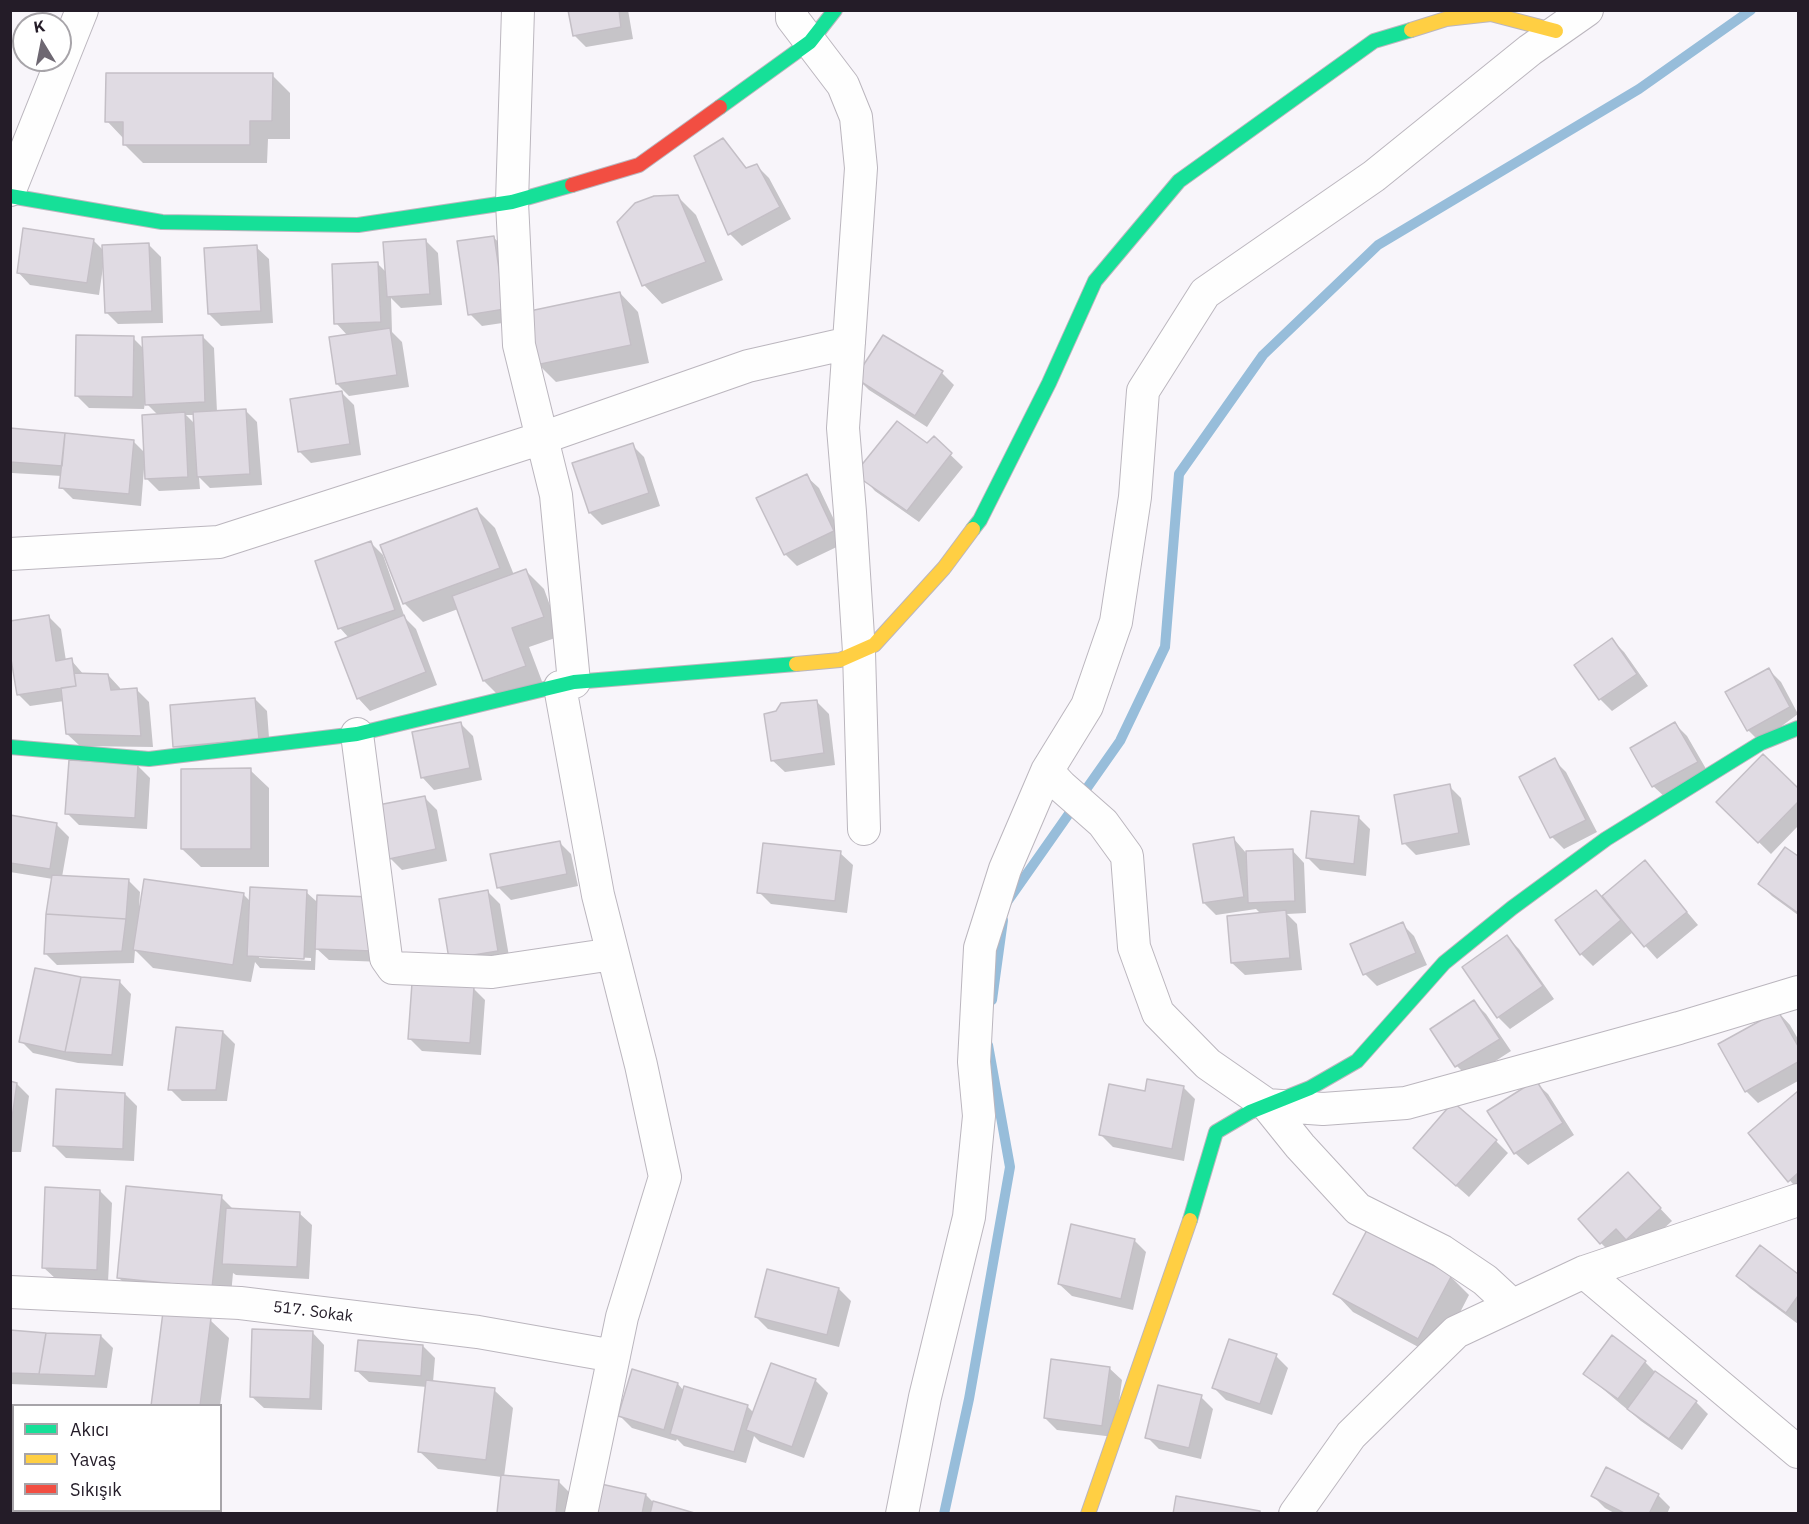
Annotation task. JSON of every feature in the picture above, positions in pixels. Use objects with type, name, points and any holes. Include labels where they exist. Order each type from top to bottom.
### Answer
[{"type":"street","points":[[10,190],[82,10]]},
{"type":"street","points":[[518,10],[512,202],[519,345],[556,495],[567,684],[598,895],[641,1065],[665,1177],[622,1317],[581,1514]]},
{"type":"street","points":[[792,10],[792,18],[843,86],[856,117],[861,168],[843,428],[859,652],[864,829]]},
{"type":"street","points":[[10,196],[162,222],[358,225],[512,202],[639,165],[810,42],[835,10]]},
{"type":"street","points":[[902,1514],[925,1397],[969,1217],[979,1116],[974,1062],[980,948],[1005,869],[1054,778],[1087,706],[1116,622],[1135,497],[1143,391],[1205,293],[1374,176],[1530,50],[1587,10]]},
{"type":"street","points":[[10,747],[148,759],[357,734],[567,684],[840,660],[859,652],[874,645],[944,568],[981,520],[1049,383],[1095,281],[1179,181],[1374,41],[1446,19],[1491,14],[1556,32]]},
{"type":"street","points":[[10,554],[219,543],[542,438],[748,366],[849,343]]},
{"type":"street","points":[[1088,1514],[1187,1229],[1216,1132],[1250,1112],[1310,1088],[1357,1061],[1444,963],[1512,908],[1606,839],[1761,743],[1798,728]]},
{"type":"street","points":[[357,734],[386,958],[393,968],[492,972],[613,954]]},
{"type":"street","points":[[1054,778],[1103,823],[1127,856],[1134,946],[1158,1013],[1208,1064],[1268,1105],[1300,1146],[1358,1209],[1442,1251],[1485,1280],[1512,1305]]},
{"type":"street","points":[[1268,1105],[1323,1109],[1406,1103],[1679,1028],[1798,992]]},
{"type":"street","points":[[1295,1514],[1351,1435],[1456,1332],[1584,1272],[1798,1200]]},
{"type":"street","points":[[1584,1272],[1798,1452]]},
{"type":"street","name":"517. Sokak","points":[[10,1292],[240,1303],[478,1332],[614,1356]]},
{"type":"building","points":[[568,10],[619,10],[621,27],[573,36]]},
{"type":"building","points":[[106,73],[273,73],[272,121],[250,121],[250,145],[123,145],[123,122],[105,122]]},
{"type":"building","points":[[723,138],[746,168],[757,164],[780,207],[728,235],[694,156]]},
{"type":"building","points":[[678,195],[706,262],[642,286],[617,222],[635,203],[654,196]]},
{"type":"building","points":[[23,228],[94,239],[87,283],[17,273]]},
{"type":"building","points":[[494,236],[505,309],[468,315],[457,241]]},
{"type":"building","points":[[426,239],[430,294],[387,297],[383,242]]},
{"type":"building","points":[[149,243],[152,311],[105,313],[102,245]]},
{"type":"building","points":[[257,245],[261,311],[208,314],[204,248]]},
{"type":"building","points":[[378,262],[381,322],[334,324],[332,264]]},
{"type":"building","points":[[620,292],[631,345],[536,365],[525,312]]},
{"type":"building","points":[[390,328],[397,375],[336,384],[329,337]]},
{"type":"building","points":[[76,335],[134,336],[133,397],[75,396]]},
{"type":"building","points":[[203,335],[205,402],[145,405],[142,337]]},
{"type":"building","points":[[883,335],[943,371],[915,416],[855,378]]},
{"type":"building","points":[[342,391],[350,444],[298,452],[290,399]]},
{"type":"building","points":[[246,409],[250,474],[197,477],[193,412]]},
{"type":"building","points":[[185,412],[188,477],[145,479],[142,415]]},
{"type":"building","points":[[897,421],[927,443],[934,436],[952,453],[907,511],[861,479],[860,467]]},
{"type":"building","points":[[10,428],[65,433],[62,466],[10,462]]},
{"type":"building","points":[[65,433],[134,440],[129,494],[59,488]]},
{"type":"building","points":[[633,443],[649,493],[589,513],[572,463]]},
{"type":"building","points":[[807,474],[834,531],[784,555],[756,498]]},
{"type":"building","points":[[477,508],[500,568],[403,604],[380,545]]},
{"type":"building","points":[[371,541],[395,610],[338,629],[315,561]]},
{"type":"building","points":[[526,569],[544,617],[512,628],[526,666],[483,681],[452,596]]},
{"type":"building","points":[[49,615],[56,661],[72,658],[76,686],[17,695],[10,653],[10,621]]},
{"type":"building","points":[[404,615],[426,672],[357,699],[335,642]]},
{"type":"building","points":[[1612,638],[1637,674],[1599,700],[1574,665]]},
{"type":"building","points":[[1769,668],[1790,707],[1747,731],[1725,692]]},
{"type":"building","points":[[74,673],[108,674],[111,690],[137,688],[141,736],[66,734],[61,688],[76,686]]},
{"type":"building","points":[[255,698],[259,739],[173,747],[170,705]]},
{"type":"building","points":[[817,700],[824,753],[771,761],[764,714],[776,711],[781,703]]},
{"type":"building","points":[[461,722],[470,768],[421,778],[412,732]]},
{"type":"building","points":[[1675,722],[1698,762],[1652,787],[1630,748]]},
{"type":"building","points":[[1763,754],[1798,788],[1798,802],[1758,843],[1716,802]]},
{"type":"building","points":[[1555,758],[1586,820],[1550,838],[1519,777]]},
{"type":"building","points":[[69,760],[138,764],[135,818],[65,814]]},
{"type":"building","points":[[251,768],[251,849],[181,849],[181,769]]},
{"type":"building","points":[[1450,784],[1459,833],[1402,844],[1394,795]]},
{"type":"building","points":[[425,796],[436,849],[389,859],[378,805]]},
{"type":"building","points":[[1311,811],[1359,816],[1354,864],[1306,858]]},
{"type":"building","points":[[10,815],[57,823],[50,869],[10,863]]},
{"type":"building","points":[[1234,837],[1244,897],[1203,903],[1193,844]]},
{"type":"building","points":[[560,841],[567,874],[497,888],[490,854]]},
{"type":"building","points":[[763,843],[841,851],[835,901],[757,893]]},
{"type":"building","points":[[1785,847],[1798,856],[1798,913],[1758,884]]},
{"type":"building","points":[[1293,849],[1295,901],[1248,903],[1246,851]]},
{"type":"building","points":[[1645,860],[1687,912],[1644,947],[1602,896]]},
{"type":"building","points":[[52,875],[129,879],[126,919],[46,914]]},
{"type":"building","points":[[144,879],[244,893],[233,965],[133,950]]},
{"type":"building","points":[[250,887],[307,890],[304,959],[247,956]]},
{"type":"building","points":[[488,890],[498,951],[449,959],[439,899]]},
{"type":"building","points":[[1596,890],[1621,920],[1580,955],[1555,920]]},
{"type":"building","points":[[317,895],[374,897],[372,951],[315,949]]},
{"type":"building","points":[[1286,910],[1290,958],[1231,963],[1227,916]]},
{"type":"building","points":[[46,914],[126,919],[122,951],[44,954]]},
{"type":"building","points":[[1403,922],[1416,953],[1363,975],[1350,944]]},
{"type":"building","points":[[1507,935],[1543,986],[1497,1018],[1462,967]]},
{"type":"building","points":[[35,968],[81,977],[65,1052],[19,1042]]},
{"type":"building","points":[[81,977],[120,980],[112,1055],[65,1052]]},
{"type":"building","points":[[412,983],[474,987],[470,1043],[408,1039]]},
{"type":"building","points":[[1474,1000],[1500,1039],[1455,1067],[1430,1029]]},
{"type":"building","points":[[1778,1011],[1798,1046],[1798,1062],[1745,1092],[1718,1044]]},
{"type":"building","points":[[176,1027],[223,1031],[216,1090],[168,1090]]},
{"type":"building","points":[[1147,1079],[1184,1086],[1172,1149],[1099,1135],[1109,1084],[1145,1091]]},
{"type":"building","points":[[1536,1080],[1563,1123],[1514,1154],[1487,1111]]},
{"type":"building","points":[[10,1081],[17,1083],[10,1132]]},
{"type":"building","points":[[56,1089],[125,1093],[123,1149],[53,1146]]},
{"type":"building","points":[[1798,1091],[1798,1173],[1788,1182],[1748,1133]]},
{"type":"building","points":[[1453,1102],[1497,1140],[1456,1186],[1413,1148]]},
{"type":"building","points":[[1628,1172],[1661,1208],[1626,1240],[1616,1229],[1600,1244],[1578,1219]]},
{"type":"building","points":[[126,1186],[222,1195],[212,1288],[117,1278]]},
{"type":"building","points":[[45,1187],[100,1190],[97,1270],[42,1268]]},
{"type":"building","points":[[226,1208],[300,1212],[297,1267],[222,1264]]},
{"type":"building","points":[[1071,1224],[1135,1239],[1121,1299],[1058,1284]]},
{"type":"building","points":[[1367,1230],[1452,1275],[1418,1339],[1333,1294]]},
{"type":"building","points":[[1760,1245],[1798,1274],[1798,1296],[1786,1313],[1736,1276]]},
{"type":"building","points":[[767,1269],[839,1288],[827,1335],[755,1317]]},
{"type":"building","points":[[163,1312],[211,1318],[200,1404],[151,1404]]},
{"type":"building","points":[[252,1329],[313,1331],[310,1399],[250,1397]]},
{"type":"building","points":[[10,1330],[46,1333],[39,1374],[10,1373]]},
{"type":"building","points":[[46,1333],[101,1335],[95,1376],[39,1374]]},
{"type":"building","points":[[1612,1335],[1646,1361],[1618,1399],[1583,1374]]},
{"type":"building","points":[[1229,1339],[1277,1354],[1260,1404],[1212,1388]]},
{"type":"building","points":[[358,1340],[423,1345],[421,1376],[355,1371]]},
{"type":"building","points":[[1051,1359],[1110,1367],[1102,1426],[1044,1418]]},
{"type":"building","points":[[771,1363],[816,1379],[792,1447],[746,1430]]},
{"type":"building","points":[[632,1369],[678,1383],[664,1430],[618,1416]]},
{"type":"building","points":[[1655,1371],[1697,1401],[1669,1439],[1627,1409]]},
{"type":"building","points":[[426,1380],[495,1388],[486,1460],[418,1452]]},
{"type":"building","points":[[1158,1385],[1202,1395],[1189,1448],[1145,1438]]},
{"type":"building","points":[[684,1386],[748,1405],[734,1452],[670,1434]]},
{"type":"building","points":[[1606,1467],[1659,1494],[1649,1514],[1626,1514],[1591,1496]]},
{"type":"building","points":[[501,1475],[559,1480],[556,1514],[497,1513]]},
{"type":"building","points":[[601,1484],[646,1494],[642,1514],[595,1514]]},
{"type":"building","points":[[1176,1496],[1260,1511],[1260,1514],[1173,1514]]},
{"type":"building","points":[[653,1501],[698,1514],[650,1514]]},
{"type":"waterway","points":[[1007,902],[1120,741],[1165,647],[1179,474],[1263,355],[1378,245],[1639,89],[1751,10]]},
{"type":"waterway","points":[[992,1000],[1003,920]]},
{"type":"waterway","points":[[944,1514],[969,1399],[1010,1167],[988,1045]]},
{"type":"traffic: fast","points":[[720,107],[810,42],[835,10]]},
{"type":"traffic: fast","points":[[973,529],[980,520],[1049,383],[1095,281],[1179,181],[1374,41],[1411,30]]},
{"type":"traffic: fast","points":[[10,196],[162,222],[358,225],[512,202],[572,185]]},
{"type":"traffic: fast","points":[[10,747],[149,759],[357,734],[574,682],[796,664]]},
{"type":"traffic: fast","points":[[1190,1220],[1216,1132],[1250,1112],[1310,1088],[1357,1061],[1444,963],[1512,908],[1606,839],[1761,743],[1798,728]]},
{"type":"traffic: slow","points":[[1411,30],[1446,19],[1491,14],[1556,31]]},
{"type":"traffic: slow","points":[[796,664],[840,660],[874,645],[944,568],[973,529]]},
{"type":"traffic: slow","points":[[1088,1514],[1190,1220]]},
{"type":"traffic: jam","points":[[572,185],[639,165],[720,107]]}]
